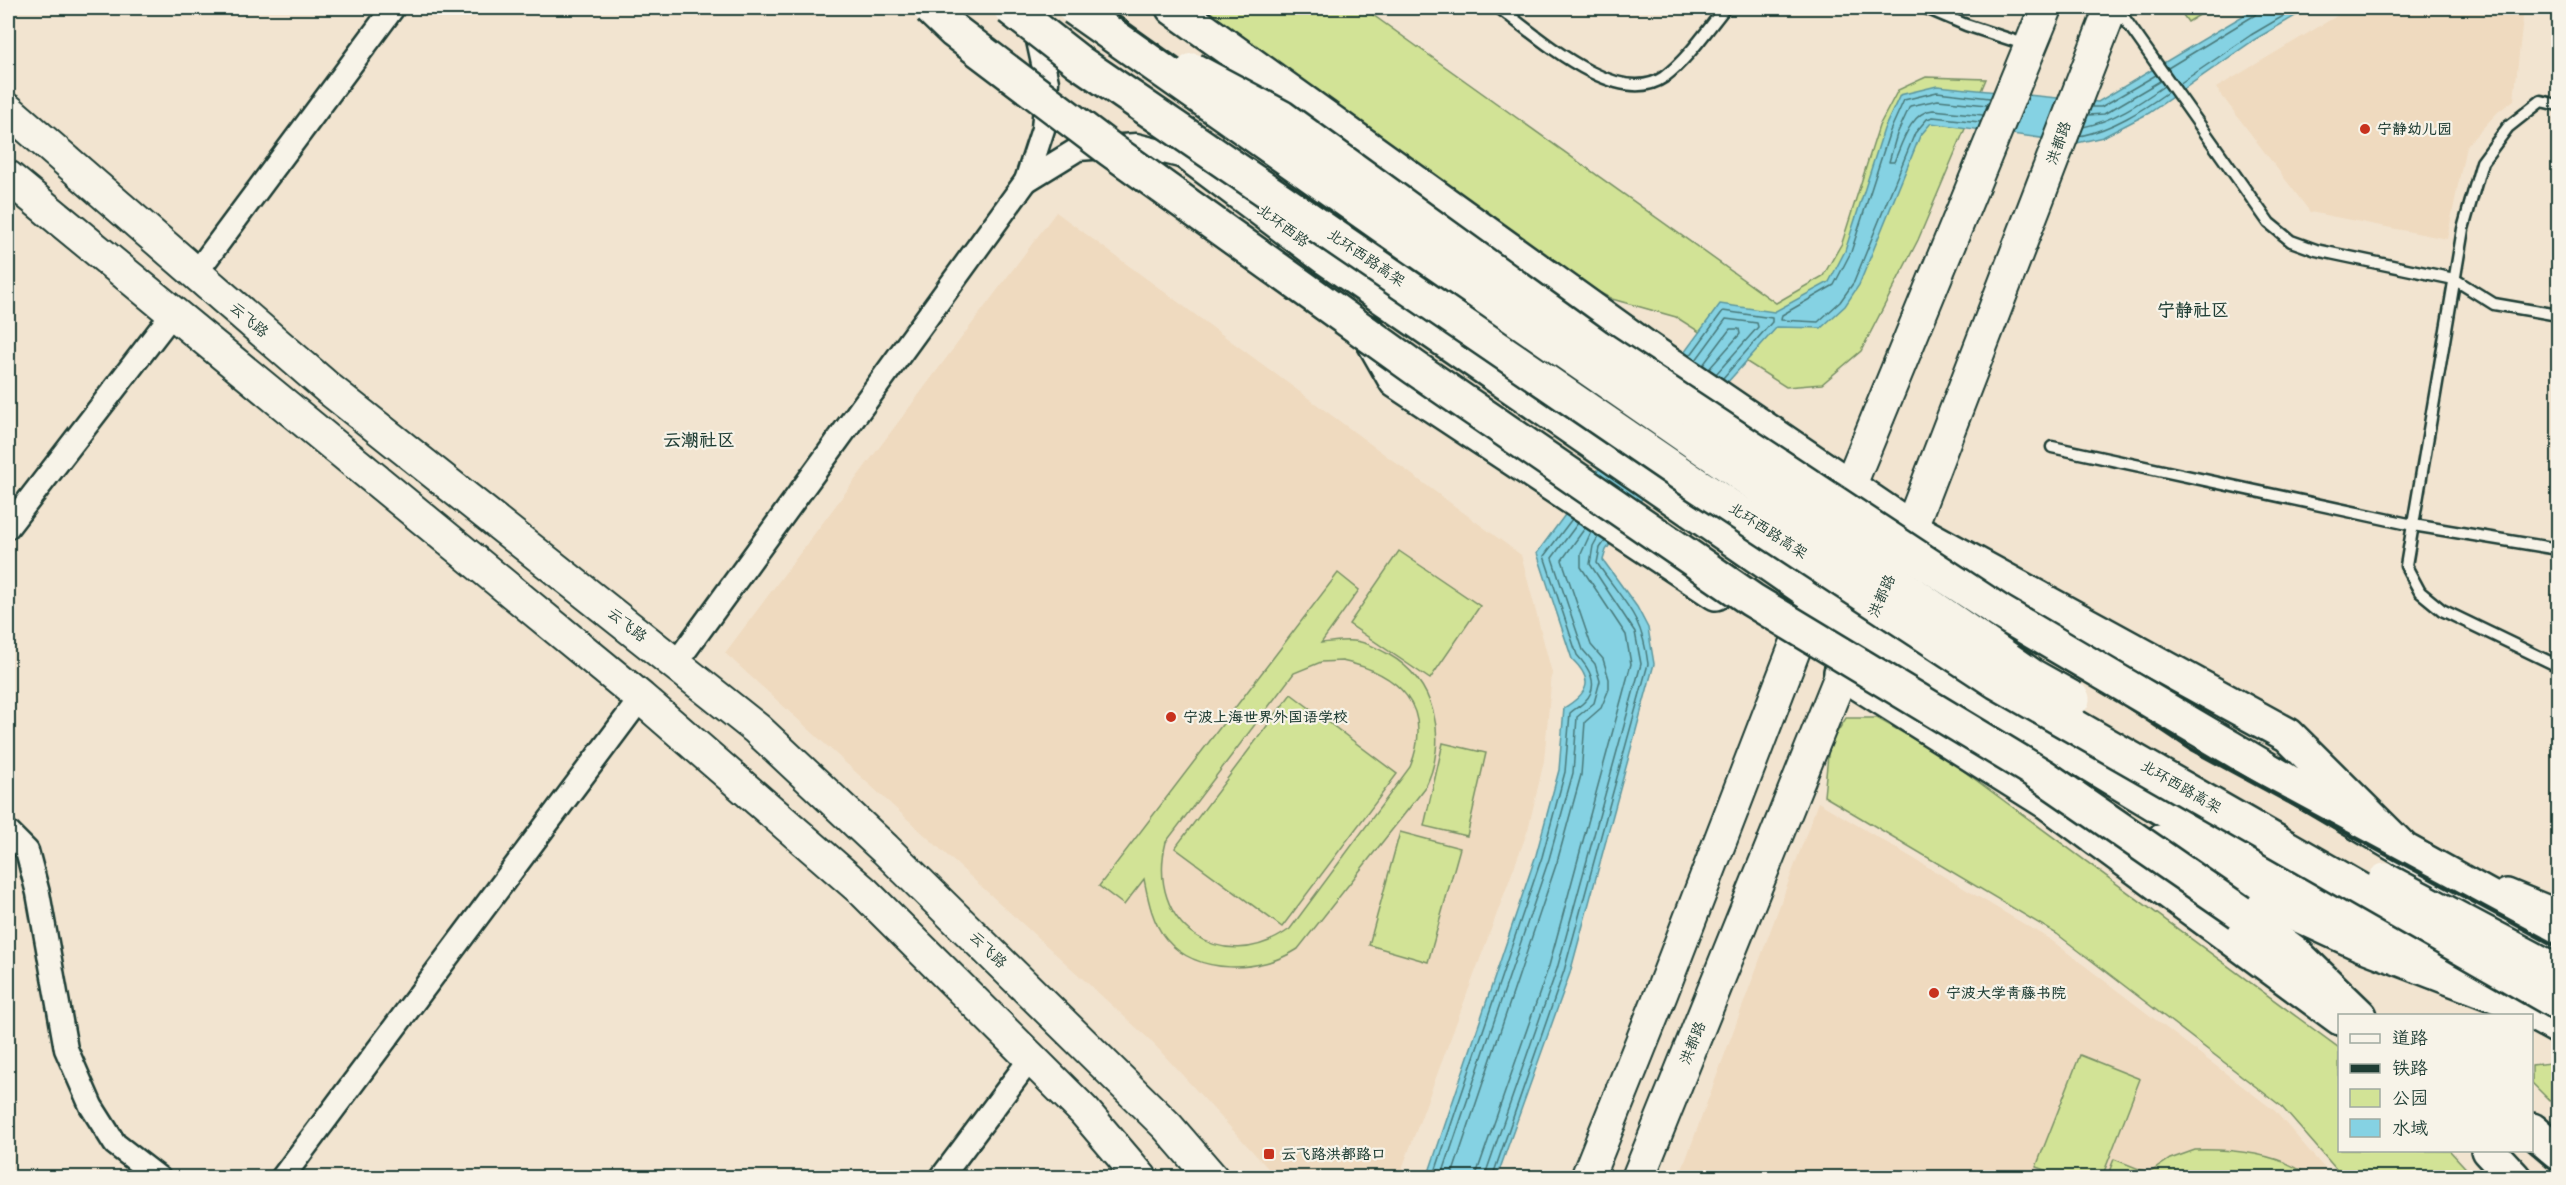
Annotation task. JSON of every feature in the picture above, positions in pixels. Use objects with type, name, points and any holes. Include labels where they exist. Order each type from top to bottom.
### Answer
[{"type":"main road","points":[[930,8],[954,31],[1111,150],[1415,368],[1752,600],[2246,902],[2512,1002],[2559,1027]]},
{"type":"main road","name":"北环西路","points":[[1004,8],[1065,61],[1326,258],[1684,508],[1867,630],[2230,849],[2512,1002]]},
{"type":"main road","name":"北环西路高架","points":[[1010,8],[1079,62],[1693,482],[1996,682],[2559,1003]]},
{"type":"main road","points":[[1075,8],[1281,117],[1617,359],[2000,612],[2404,850],[2559,934]]},
{"type":"main road","name":"北环西路高架","points":[[1075,8],[1393,233],[2032,676],[2387,881],[2559,972]]},
{"type":"main road","points":[[1173,8],[1646,348],[1733,405],[1912,529],[2288,735],[2404,850]]},
{"type":"main road","points":[[1587,1178],[1817,595],[1850,485],[2046,8]]},
{"type":"main road","name":"洪都路","points":[[1638,1178],[1842,673],[1867,630],[1912,529],[2111,8]]},
{"type":"main road","name":"云飞路","points":[[8,110],[329,389],[757,729],[885,849],[1167,1126],[1212,1178]]},
{"type":"main road","points":[[8,177],[642,698],[864,892],[1084,1111],[1141,1178]]},
{"type":"main road","points":[[1326,258],[1396,381],[1661,559],[2047,802],[2337,1003],[2356,1014]]},
{"type":"main road","points":[[2463,882],[2559,927]]},
{"type":"main road","points":[[2246,902],[2295,953],[2337,1003],[2369,1014]]},
{"type":"main road","points":[[2533,1131],[2559,1152]]},
{"type":"main road","points":[[2490,1152],[2514,1178]]},
{"type":"street","points":[[196,273],[393,8]]},
{"type":"street","points":[[676,663],[1026,181],[1043,129],[1047,82],[1037,36]]},
{"type":"street","points":[[1026,181],[1078,149],[1136,145],[1196,160]]},
{"type":"street","points":[[8,527],[173,313]]},
{"type":"street","points":[[282,1178],[642,698]]},
{"type":"street","points":[[8,832],[27,851],[38,893],[66,1049],[91,1106],[115,1144],[159,1178]]},
{"type":"street","points":[[2404,850],[2559,914]]},
{"type":"street","points":[[941,1178],[1031,1058]]},
{"type":"lane","points":[[1499,8],[1576,65],[1617,82],[1641,85],[1663,78],[1691,50],[1725,8]]},
{"type":"lane","points":[[1926,8],[1966,25],[2026,57]]},
{"type":"lane","points":[[2116,8],[2269,223],[2291,241],[2316,250],[2454,279],[2494,304],[2559,315]]},
{"type":"lane","points":[[2559,105],[2541,102],[2508,127],[2482,162],[2463,229],[2406,566],[2420,592],[2442,610],[2559,666]]},
{"type":"lane","points":[[2052,447],[2413,525],[2559,549]]},
{"type":"shaded area","name":"宁静幼儿园","points":[[2350,8],[2524,8],[2514,100],[2498,112],[2466,146],[2447,239],[2310,212],[2216,88]]},
{"type":"shaded area","name":"宁波上海世界外国语学校","points":[[1056,212],[1521,555],[1552,673],[1544,761],[1528,830],[1399,1177],[1276,1177],[1150,1040],[725,653]]},
{"type":"shaded area","name":"宁波大学青藤书院","points":[[1818,802],[2051,940],[2275,1111],[2332,1177],[1679,1178]]},
{"type":"green space","points":[[1191,8],[1363,8],[1776,303],[1823,276],[1842,243],[1879,126],[1898,90],[1926,77],[1986,79],[1918,240],[1861,351],[1822,384],[1786,387],[1676,317],[1612,299],[1546,265]]},
{"type":"green space","points":[[2178,8],[2211,8],[2188,22]]},
{"type":"green space","points":[[1399,551],[1480,606],[1430,679],[1349,624]]},
{"type":"green space","points":[[1338,573],[1359,590],[1321,643],[1354,641],[1363,643],[1388,654],[1404,666],[1417,680],[1434,713],[1436,751],[1425,788],[1298,949],[1266,963],[1248,966],[1212,965],[1194,960],[1179,951],[1161,932],[1151,910],[1144,879],[1124,905],[1099,886]],"holes":[[[1342,661],[1362,666],[1395,684],[1406,696],[1414,710],[1418,726],[1417,745],[1410,767],[1290,929],[1264,943],[1239,948],[1215,945],[1195,935],[1178,919],[1167,898],[1163,872],[1166,842],[1294,673],[1321,662]]]},
{"type":"green space","points":[[1291,694],[1397,774],[1282,927],[1175,848]]},
{"type":"green space","points":[[1846,718],[1877,718],[1942,755],[2338,1047],[2338,1152],[2451,1152],[2474,1177],[2343,1177],[2281,1106],[2057,934],[1824,796],[1829,745]]},
{"type":"green space","points":[[1443,743],[1486,753],[1467,836],[1424,826]]},
{"type":"green space","points":[[1400,832],[1460,848],[1428,962],[1369,945]]},
{"type":"green space","points":[[2080,1055],[2140,1079],[2102,1177],[2064,1177],[2036,1167]]},
{"type":"green space","points":[[2558,1062],[2558,1109],[2533,1084],[2533,1065]]},
{"type":"green space","points":[[2195,1150],[2225,1150],[2256,1154],[2285,1163],[2311,1177],[2107,1177],[2114,1159],[2149,1173],[2170,1159]]},
{"type":"water","points":[[2256,8],[2309,8],[2254,40],[2149,113],[2103,137],[2077,143],[1931,123],[1920,136],[1859,285],[1845,306],[1821,328],[1777,327],[1709,403],[1606,550],[1603,560],[1637,607],[1648,628],[1654,664],[1570,973],[1497,1177],[1427,1178],[1536,855],[1559,770],[1564,708],[1579,697],[1586,686],[1584,674],[1572,659],[1537,553],[1720,304],[1774,312],[1829,282],[1845,251],[1884,129],[1900,95],[1937,86],[2098,102]]},
{"type":"railway","points":[[1060,8],[1410,260],[2169,770],[2558,982]]},
{"type":"railway","points":[[1106,8],[1422,234],[2191,749],[2558,947]]},
{"type":"place","name":"宁静幼儿园","points":[[2365,129]]},
{"type":"place","name":"宁波上海世界外国语学校","points":[[1171,717]]},
{"type":"place","name":"宁波大学青藤书院","points":[[1934,993]]},
{"type":"place","name":"云飞路洪都路口","points":[[1269,1154]]},
{"type":"district","name":"宁静社区","points":[[2193,310]]},
{"type":"district","name":"云潮社区","points":[[699,440]]}]
